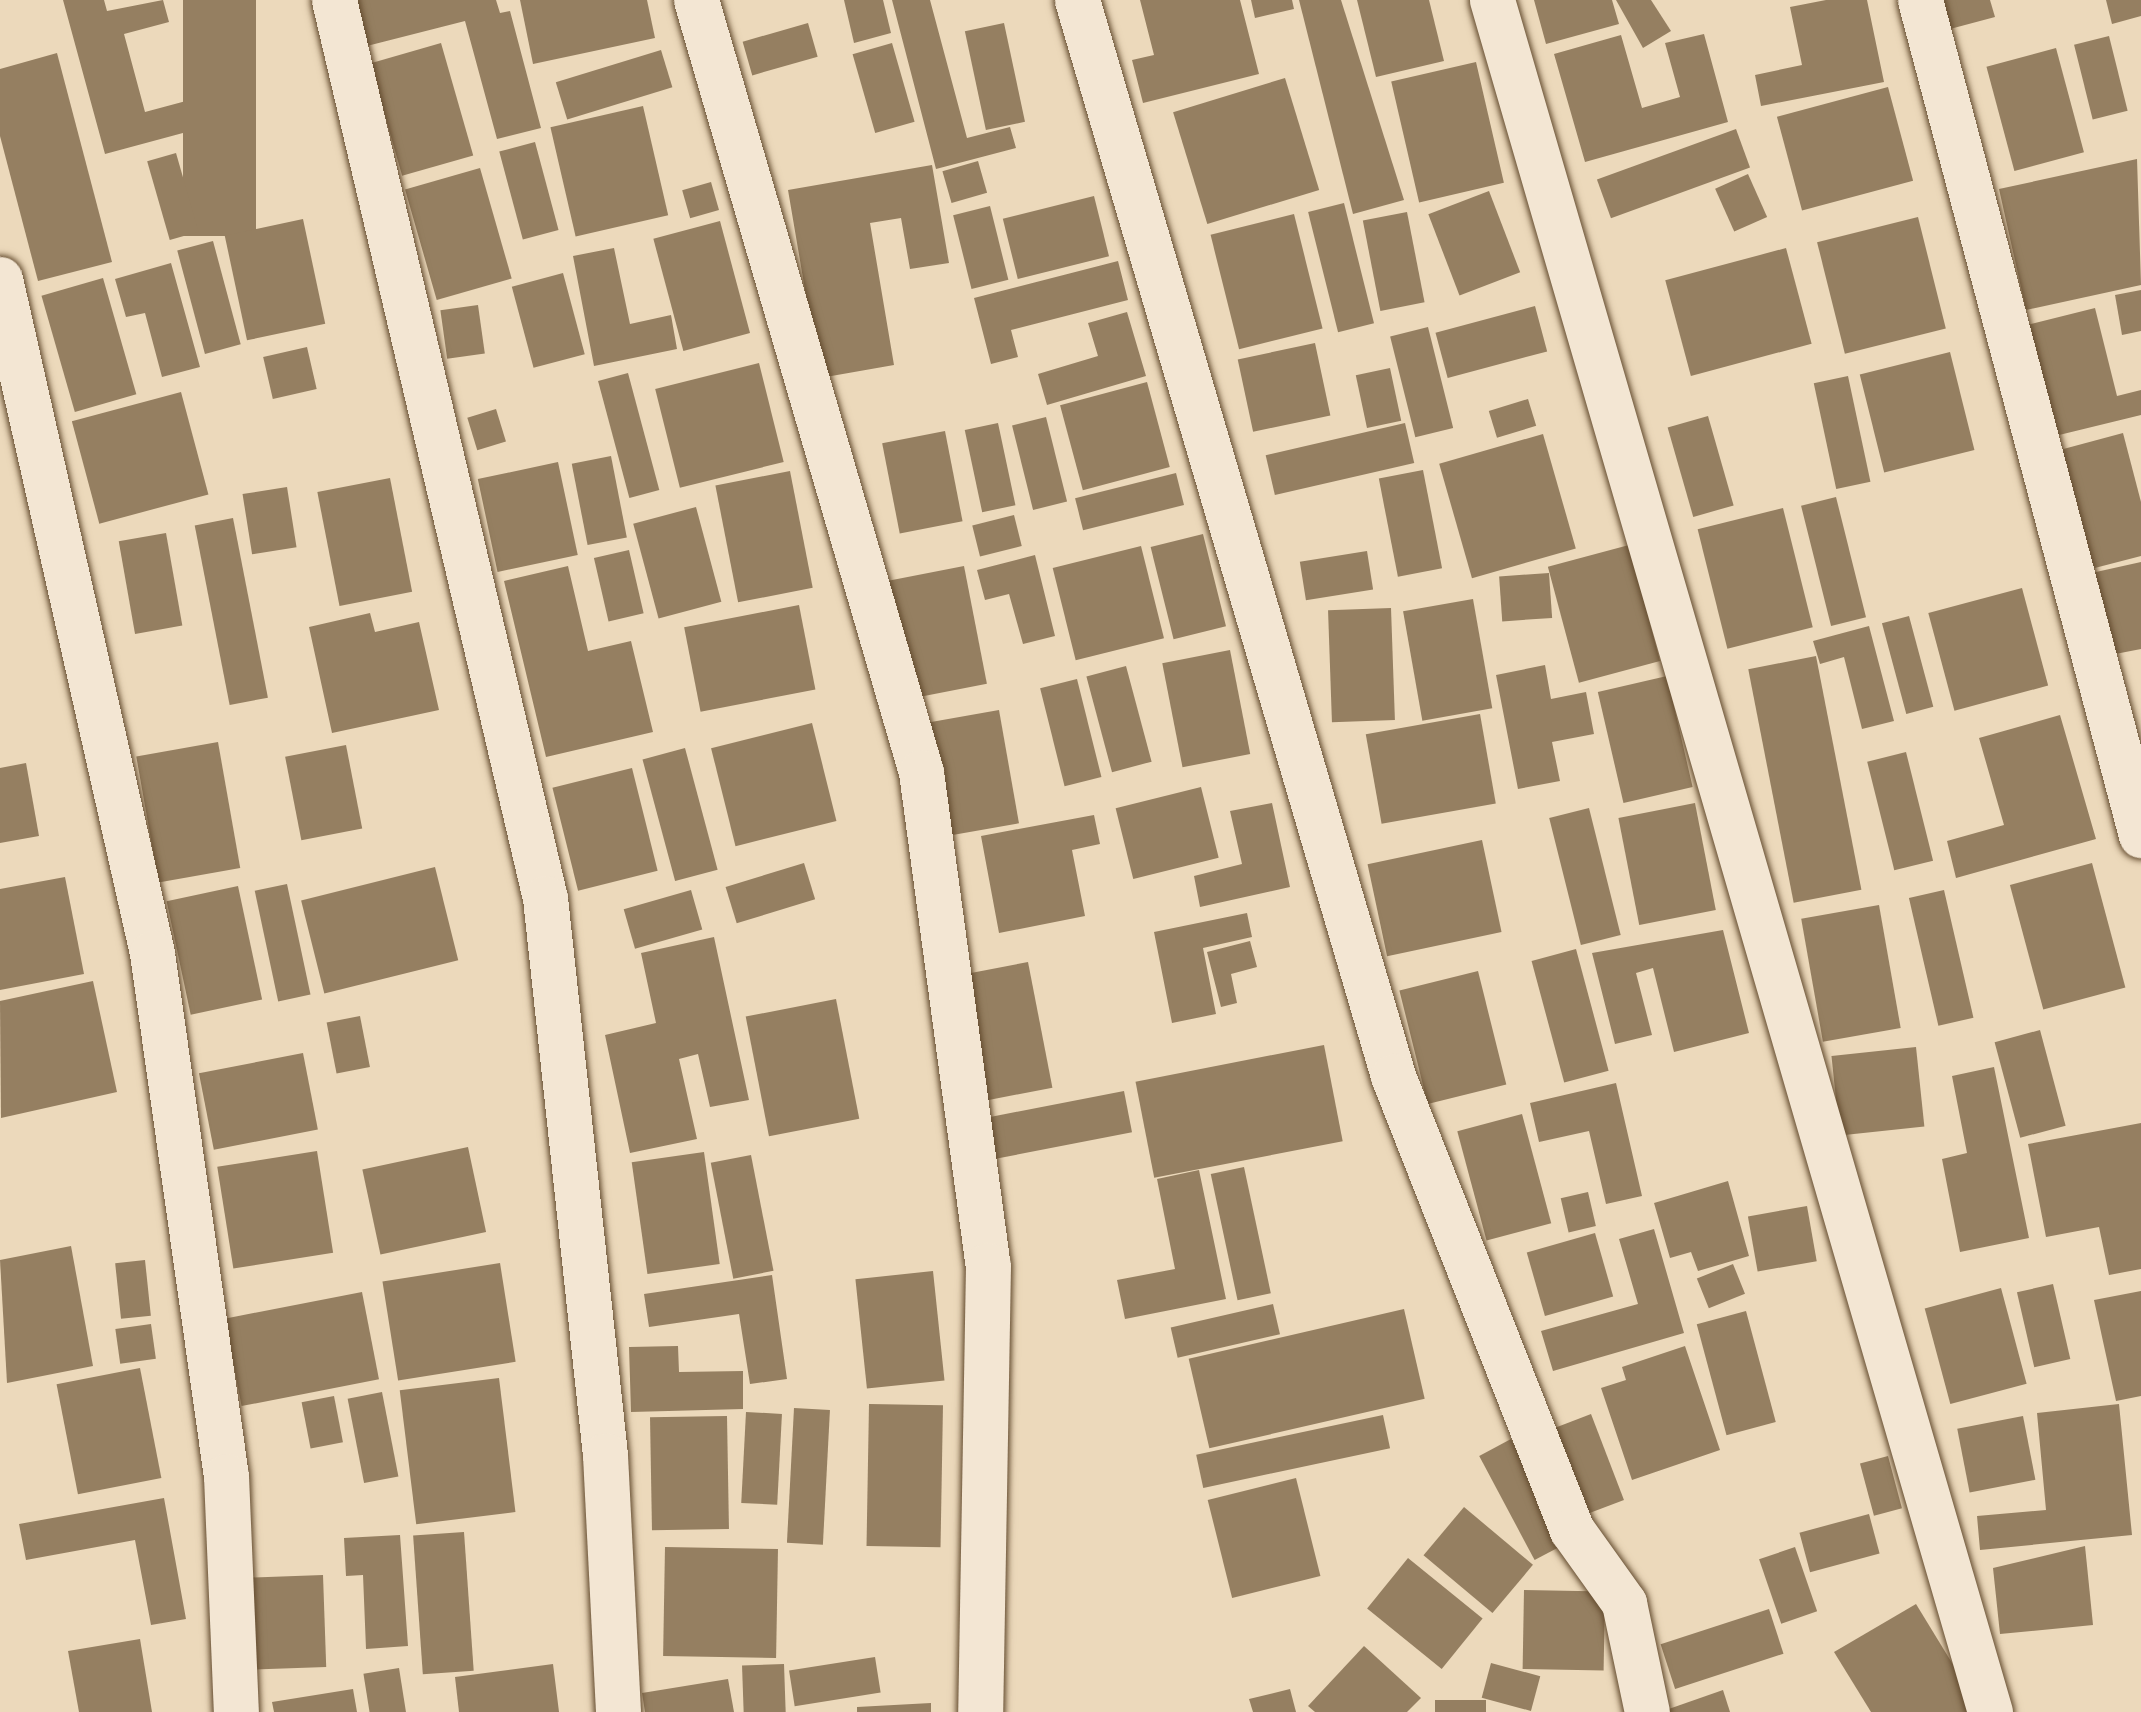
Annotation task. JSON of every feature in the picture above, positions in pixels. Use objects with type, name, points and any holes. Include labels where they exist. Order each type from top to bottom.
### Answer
[{"type":"street","points":[[334,0],[545,898],[605,1455],[618,1712]]},
{"type":"street","points":[[696,0],[921,772],[988,1265],[980,1712]]},
{"type":"street","points":[[1077,0],[1394,1076],[1572,1530],[1624,1603],[1647,1712]]},
{"type":"street","points":[[1492,0],[1990,1712]]},
{"type":"street","points":[[1920,0],[2141,835]]},
{"type":"street","points":[[0,279],[152,953],[226,1476],[236,1712]]},
{"type":"building","points":[[63,0],[104,0],[107,11],[163,0],[169,22],[124,34],[145,112],[186,101],[194,130],[105,154]]},
{"type":"building","points":[[183,0],[256,0],[256,236],[183,236]]},
{"type":"building","points":[[347,0],[496,0],[500,13],[510,11],[541,128],[497,139],[465,21],[359,48]]},
{"type":"building","points":[[520,0],[647,0],[655,38],[533,64]]},
{"type":"building","points":[[844,0],[883,0],[891,33],[854,43]]},
{"type":"building","points":[[892,0],[930,0],[967,138],[1010,127],[1016,148],[936,169]]},
{"type":"building","points":[[1140,0],[1240,0],[1259,74],[1143,103],[1132,60],[1154,55]]},
{"type":"building","points":[[1251,0],[1292,0],[1294,9],[1255,18]]},
{"type":"building","points":[[1299,0],[1341,0],[1404,200],[1353,214]]},
{"type":"building","points":[[1357,0],[1429,0],[1444,61],[1376,77]]},
{"type":"building","points":[[1534,0],[1612,0],[1619,24],[1546,44]]},
{"type":"building","points":[[1616,0],[1651,0],[1671,31],[1643,48]]},
{"type":"building","points":[[1826,0],[1867,0],[1884,82],[1761,106],[1755,75],[1802,65],[1790,7]]},
{"type":"building","points":[[1943,0],[1990,0],[1995,17],[1950,29]]},
{"type":"building","points":[[2106,0],[2141,0],[2141,16],[2112,24]]},
{"type":"building","points":[[808,23],[818,57],[752,75],[743,42]]},
{"type":"building","points":[[1004,23],[1025,122],[986,130],[965,31]]},
{"type":"building","points":[[1704,34],[1728,122],[1585,162],[1554,54],[1621,35],[1642,108],[1680,97],[1665,43]]},
{"type":"building","points":[[2109,36],[2128,111],[2093,119],[2074,45]]},
{"type":"building","points":[[441,43],[473,155],[402,176],[370,63]]},
{"type":"building","points":[[892,43],[915,122],[875,133],[853,54]]},
{"type":"building","points":[[2056,48],[2084,152],[2014,171],[1986,67]]},
{"type":"building","points":[[661,50],[672,87],[567,119],[556,82]]},
{"type":"building","points":[[57,53],[112,262],[38,281],[0,136],[0,69]]},
{"type":"building","points":[[1476,62],[1504,183],[1419,202],[1391,82]]},
{"type":"building","points":[[1285,78],[1319,190],[1207,224],[1173,112]]},
{"type":"building","points":[[1888,87],[1913,181],[1802,210],[1777,117]]},
{"type":"building","points":[[643,106],[668,215],[576,236],[550,127]]},
{"type":"building","points":[[1736,129],[1750,168],[1611,218],[1597,180]]},
{"type":"building","points":[[535,142],[559,230],[523,239],[499,152]]},
{"type":"building","points":[[176,153],[199,232],[170,240],[147,161]]},
{"type":"building","points":[[2137,159],[2141,285],[2026,310],[1999,189]]},
{"type":"building","points":[[978,161],[987,193],[952,203],[942,171]]},
{"type":"building","points":[[932,165],[949,263],[910,269],[901,218],[870,223],[894,365],[820,378],[788,190]]},
{"type":"building","points":[[480,168],[512,279],[437,300],[405,189]]},
{"type":"building","points":[[1748,174],[1767,217],[1734,232],[1715,189]]},
{"type":"building","points":[[711,182],[719,210],[690,218],[682,190]]},
{"type":"building","points":[[1489,191],[1520,272],[1459,296],[1428,214]]},
{"type":"building","points":[[1094,196],[1109,256],[1018,279],[1003,219]]},
{"type":"building","points":[[1344,203],[1374,323],[1338,332],[1308,212]]},
{"type":"building","points":[[990,206],[1008,280],[972,289],[953,215]]},
{"type":"building","points":[[1407,212],[1425,302],[1380,311],[1363,221]]},
{"type":"building","points":[[1294,214],[1323,328],[1239,349],[1211,235]]},
{"type":"building","points":[[1918,217],[1946,329],[1845,354],[1817,242]]},
{"type":"building","points":[[303,219],[325,324],[247,340],[225,236]]},
{"type":"building","points":[[720,221],[750,333],[683,351],[653,239]]},
{"type":"building","points":[[213,241],[241,344],[205,354],[177,251]]},
{"type":"building","points":[[614,248],[630,324],[671,315],[677,349],[594,366],[573,256]]},
{"type":"building","points":[[1786,248],[1812,344],[1691,376],[1665,280]]},
{"type":"building","points":[[1118,261],[1128,300],[1011,330],[1018,357],[991,364],[974,298]]},
{"type":"building","points":[[171,263],[200,367],[162,377],[145,313],[126,317],[115,279]]},
{"type":"building","points":[[563,273],[585,354],[534,368],[512,287]]},
{"type":"building","points":[[103,278],[136,394],[75,412],[41,296]]},
{"type":"building","points":[[2141,290],[2141,331],[2122,335],[2115,295]]},
{"type":"building","points":[[478,305],[485,354],[447,359],[440,310]]},
{"type":"building","points":[[1535,306],[1547,351],[1448,378],[1436,333]]},
{"type":"building","points":[[2095,308],[2117,396],[2141,390],[2141,415],[2055,436],[2027,325]]},
{"type":"building","points":[[1127,312],[1146,376],[1047,405],[1038,374],[1098,356],[1088,323]]},
{"type":"building","points":[[1428,327],[1453,428],[1415,437],[1390,336]]},
{"type":"building","points":[[1315,343],[1330,415],[1253,432],[1238,359]]},
{"type":"building","points":[[307,347],[317,389],[273,399],[263,357]]},
{"type":"building","points":[[1950,352],[1974,450],[1884,472],[1860,374]]},
{"type":"building","points":[[759,363],[784,462],[680,488],[655,389]]},
{"type":"building","points":[[1390,368],[1401,421],[1367,428],[1356,375]]},
{"type":"building","points":[[628,373],[659,490],[629,498],[598,381]]},
{"type":"building","points":[[1848,376],[1870,482],[1836,489],[1814,383]]},
{"type":"building","points":[[1147,382],[1170,467],[1083,490],[1060,405]]},
{"type":"building","points":[[181,392],[208,494],[99,524],[72,421]]},
{"type":"building","points":[[1528,399],[1536,426],[1497,438],[1489,411]]},
{"type":"building","points":[[496,409],[506,442],[477,450],[467,418]]},
{"type":"building","points":[[1708,416],[1734,505],[1693,517],[1668,428]]},
{"type":"building","points":[[1046,417],[1067,501],[1033,510],[1012,425]]},
{"type":"building","points":[[998,423],[1015,505],[982,512],[965,430]]},
{"type":"building","points":[[1405,423],[1414,463],[1275,495],[1266,455]]},
{"type":"building","points":[[945,431],[963,521],[900,534],[882,443]]},
{"type":"building","points":[[2123,433],[2141,502],[2141,556],[2087,570],[2056,451]]},
{"type":"building","points":[[1543,434],[1576,548],[1472,578],[1439,464]]},
{"type":"building","points":[[611,456],[627,537],[588,545],[572,464]]},
{"type":"building","points":[[558,462],[578,555],[498,572],[478,479]]},
{"type":"building","points":[[1423,470],[1442,568],[1398,577],[1379,479]]},
{"type":"building","points":[[790,471],[813,588],[738,602],[715,486]]},
{"type":"building","points":[[1176,473],[1184,505],[1083,530],[1075,498]]},
{"type":"building","points":[[390,478],[412,592],[339,606],[317,492]]},
{"type":"building","points":[[287,487],[297,547],[252,554],[243,494]]},
{"type":"building","points":[[1836,497],[1866,617],[1831,626],[1801,506]]},
{"type":"building","points":[[696,507],[721,602],[659,618],[633,524]]},
{"type":"building","points":[[1783,508],[1813,627],[1727,649],[1698,529]]},
{"type":"building","points":[[1014,515],[1022,546],[980,556],[972,525]]},
{"type":"building","points":[[233,518],[268,698],[230,705],[195,525]]},
{"type":"building","points":[[166,533],[182,626],[135,634],[119,541]]},
{"type":"building","points":[[1203,534],[1226,626],[1174,639],[1151,547]]},
{"type":"building","points":[[1629,545],[1660,661],[1579,683],[1548,567]]},
{"type":"building","points":[[1141,546],[1164,638],[1076,660],[1053,568]]},
{"type":"building","points":[[629,550],[644,613],[609,621],[594,558]]},
{"type":"building","points":[[1367,551],[1373,590],[1306,600],[1300,562]]},
{"type":"building","points":[[1035,555],[1055,636],[1023,644],[1009,594],[985,600],[977,570]]},
{"type":"building","points":[[2141,562],[2141,649],[2105,656],[2087,574]]},
{"type":"building","points":[[568,566],[588,651],[631,641],[653,732],[546,757],[504,581]]},
{"type":"building","points":[[964,566],[987,684],[911,698],[888,581]]},
{"type":"building","points":[[1549,573],[1552,618],[1502,621],[1499,576]]},
{"type":"building","points":[[2022,588],[2048,686],[1954,711],[1928,613]]},
{"type":"building","points":[[1473,599],[1492,708],[1422,721],[1403,611]]},
{"type":"building","points":[[799,605],[815,689],[701,712],[684,627]]},
{"type":"building","points":[[1391,608],[1395,720],[1332,722],[1328,610]]},
{"type":"building","points":[[370,613],[375,632],[419,622],[439,710],[332,733],[309,627]]},
{"type":"building","points":[[1909,616],[1933,707],[1906,714],[1882,623]]},
{"type":"building","points":[[1869,626],[1894,721],[1862,729],[1844,657],[1820,664],[1813,641]]},
{"type":"building","points":[[1230,650],[1250,754],[1182,767],[1162,663]]},
{"type":"building","points":[[1816,656],[1861,890],[1794,903],[1748,669]]},
{"type":"building","points":[[1545,665],[1551,699],[1586,692],[1594,734],[1552,742],[1560,781],[1518,789],[1496,675]]},
{"type":"building","points":[[1126,666],[1152,762],[1112,772],[1086,677]]},
{"type":"building","points":[[1667,676],[1693,787],[1623,803],[1598,692]]},
{"type":"building","points":[[1077,679],[1101,777],[1065,786],[1040,688]]},
{"type":"building","points":[[999,710],[1019,823],[944,836],[924,723]]},
{"type":"building","points":[[1480,714],[1496,804],[1382,824],[1366,734]]},
{"type":"building","points":[[2060,715],[2096,839],[1956,878],[1947,841],[2004,825],[1979,738]]},
{"type":"building","points":[[812,723],[836,821],[736,846],[711,748]]},
{"type":"building","points":[[218,742],[240,868],[158,882],[136,756]]},
{"type":"building","points":[[346,745],[362,828],[301,840],[285,757]]},
{"type":"building","points":[[685,748],[718,870],[675,881],[642,759]]},
{"type":"building","points":[[1906,752],[1933,861],[1894,870],[1867,762]]},
{"type":"building","points":[[26,763],[39,836],[0,843],[0,768]]},
{"type":"building","points":[[632,768],[658,871],[578,891],[552,788]]},
{"type":"building","points":[[1201,787],[1219,858],[1133,879],[1116,808]]},
{"type":"building","points":[[1272,803],[1290,887],[1200,907],[1194,876],[1242,864],[1230,811]]},
{"type":"building","points":[[1695,803],[1716,910],[1639,925],[1618,818]]},
{"type":"building","points":[[1589,808],[1621,935],[1581,945],[1549,818]]},
{"type":"building","points":[[1094,815],[1100,844],[1072,850],[1085,916],[999,933],[981,836]]},
{"type":"building","points":[[1482,840],[1502,932],[1387,956],[1368,864]]},
{"type":"building","points":[[804,863],[815,899],[737,923],[726,887]]},
{"type":"building","points":[[2092,863],[2125,988],[2043,1010],[2010,885]]},
{"type":"building","points":[[435,867],[458,960],[324,994],[301,900]]},
{"type":"building","points":[[65,877],[84,974],[0,990],[0,889]]},
{"type":"building","points":[[287,884],[310,995],[278,1001],[255,891]]},
{"type":"building","points":[[238,886],[262,999],[191,1015],[167,901]]},
{"type":"building","points":[[691,890],[702,929],[635,949],[624,909]]},
{"type":"building","points":[[1944,890],[1973,1018],[1938,1026],[1909,898]]},
{"type":"building","points":[[1879,905],[1901,1028],[1823,1042],[1801,919]]},
{"type":"building","points":[[1247,913],[1252,937],[1203,948],[1216,1014],[1172,1023],[1154,932]]},
{"type":"building","points":[[1723,930],[1749,1033],[1674,1052],[1653,968],[1636,973],[1652,1035],[1615,1044],[1592,953]]},
{"type":"building","points":[[714,937],[749,1100],[710,1107],[698,1054],[679,1059],[697,1139],[630,1153],[605,1035],[656,1023],[641,953]]},
{"type":"building","points":[[1250,941],[1257,967],[1231,974],[1237,1003],[1221,1007],[1207,952]]},
{"type":"building","points":[[1576,949],[1609,1071],[1564,1083],[1532,961]]},
{"type":"building","points":[[1028,962],[1052,1088],[980,1102],[955,976]]},
{"type":"building","points":[[1478,971],[1506,1085],[1428,1104],[1399,991]]},
{"type":"building","points":[[93,981],[117,1092],[1,1118],[0,1001]]},
{"type":"building","points":[[836,999],[859,1119],[769,1136],[746,1017]]},
{"type":"building","points":[[360,1016],[370,1067],[337,1074],[327,1022]]},
{"type":"building","points":[[2040,1030],[2066,1126],[2020,1138],[1995,1042]]},
{"type":"building","points":[[1324,1045],[1343,1141],[1154,1178],[1136,1082]]},
{"type":"building","points":[[1916,1047],[1924,1127],[1840,1135],[1831,1056]]},
{"type":"building","points":[[303,1053],[318,1130],[214,1150],[199,1073]]},
{"type":"building","points":[[1994,1067],[2029,1238],[1960,1252],[1942,1159],[1967,1153],[1952,1076]]},
{"type":"building","points":[[1616,1083],[1642,1196],[1606,1204],[1589,1131],[1539,1142],[1530,1103]]},
{"type":"building","points":[[1124,1091],[1132,1132],[991,1160],[983,1118]]},
{"type":"building","points":[[1522,1114],[1551,1223],[1487,1240],[1457,1131]]},
{"type":"building","points":[[2141,1123],[2141,1269],[2109,1275],[2099,1227],[2046,1237],[2028,1144]]},
{"type":"building","points":[[468,1147],[486,1232],[380,1255],[362,1169]]},
{"type":"building","points":[[317,1151],[333,1253],[233,1269],[217,1167]]},
{"type":"building","points":[[704,1152],[720,1264],[647,1274],[632,1162]]},
{"type":"building","points":[[751,1155],[774,1271],[733,1279],[711,1163]]},
{"type":"building","points":[[1244,1167],[1271,1293],[1238,1300],[1211,1174]]},
{"type":"building","points":[[1199,1170],[1226,1299],[1125,1319],[1117,1280],[1175,1269],[1157,1179]]},
{"type":"building","points":[[1728,1181],[1749,1256],[1698,1271],[1691,1252],[1670,1258],[1654,1203]]},
{"type":"building","points":[[1588,1192],[1596,1226],[1569,1232],[1561,1198]]},
{"type":"building","points":[[1807,1206],[1817,1261],[1758,1272],[1748,1216]]},
{"type":"building","points":[[1654,1229],[1684,1333],[1553,1371],[1541,1331],[1638,1304],[1619,1239]]},
{"type":"building","points":[[1595,1233],[1613,1296],[1545,1316],[1527,1253]]},
{"type":"building","points":[[71,1246],[93,1366],[7,1383],[0,1260]]},
{"type":"building","points":[[145,1260],[151,1316],[121,1319],[115,1263]]},
{"type":"building","points":[[500,1263],[516,1362],[398,1380],[382,1282]]},
{"type":"building","points":[[1733,1264],[1745,1294],[1709,1308],[1697,1279]]},
{"type":"building","points":[[933,1271],[944,1380],[867,1389],[855,1279]]},
{"type":"building","points":[[772,1275],[787,1379],[750,1384],[739,1314],[649,1327],[644,1294]]},
{"type":"building","points":[[2053,1284],[2070,1359],[2034,1367],[2017,1292]]},
{"type":"building","points":[[2001,1288],[2027,1384],[1950,1404],[1925,1308]]},
{"type":"building","points":[[2141,1291],[2141,1396],[2116,1401],[2094,1300]]},
{"type":"building","points":[[362,1292],[379,1379],[242,1406],[225,1319]]},
{"type":"building","points":[[1273,1304],[1280,1334],[1178,1358],[1171,1328]]},
{"type":"building","points":[[1404,1309],[1425,1399],[1209,1448],[1189,1359]]},
{"type":"building","points":[[1746,1311],[1776,1422],[1727,1435],[1697,1324]]},
{"type":"building","points":[[151,1324],[156,1359],[120,1364],[115,1329]]},
{"type":"building","points":[[678,1346],[679,1372],[743,1371],[743,1409],[631,1412],[629,1347]]},
{"type":"building","points":[[1685,1346],[1720,1450],[1632,1480],[1601,1388],[1626,1380],[1622,1367]]},
{"type":"building","points":[[140,1368],[161,1478],[78,1494],[57,1384]]},
{"type":"building","points":[[499,1378],[515,1512],[416,1524],[400,1390]]},
{"type":"building","points":[[382,1392],[398,1476],[364,1483],[348,1399]]},
{"type":"building","points":[[334,1396],[343,1442],[311,1448],[302,1402]]},
{"type":"building","points":[[869,1404],[943,1405],[941,1547],[867,1546]]},
{"type":"building","points":[[2119,1404],[2132,1535],[1980,1550],[1977,1516],[2046,1510],[2037,1413]]},
{"type":"building","points":[[794,1408],[830,1410],[823,1545],[787,1543]]},
{"type":"building","points":[[746,1412],[782,1414],[777,1505],[741,1503]]},
{"type":"building","points":[[1591,1414],[1624,1500],[1581,1516],[1548,1430]]},
{"type":"building","points":[[1383,1415],[1390,1448],[1203,1488],[1196,1455]]},
{"type":"building","points":[[727,1416],[729,1529],[652,1530],[650,1417]]},
{"type":"building","points":[[2023,1416],[2035,1480],[1970,1493],[1957,1429]]},
{"type":"building","points":[[1511,1439],[1566,1543],[1535,1560],[1479,1456]]},
{"type":"building","points":[[1888,1456],[1902,1508],[1874,1516],[1860,1464]]},
{"type":"building","points":[[1296,1478],[1320,1576],[1232,1598],[1208,1500]]},
{"type":"building","points":[[164,1498],[186,1619],[151,1625],[135,1540],[26,1560],[19,1524]]},
{"type":"building","points":[[1464,1507],[1533,1565],[1492,1613],[1424,1555]]},
{"type":"building","points":[[1869,1514],[1880,1554],[1810,1572],[1799,1533]]},
{"type":"building","points":[[464,1532],[474,1671],[423,1674],[413,1536]]},
{"type":"building","points":[[400,1535],[408,1646],[366,1649],[363,1575],[346,1576],[344,1538]]},
{"type":"building","points":[[2085,1546],[2093,1625],[2000,1634],[1993,1568]]},
{"type":"building","points":[[665,1547],[778,1549],[776,1658],[663,1656]]},
{"type":"building","points":[[1795,1547],[1817,1611],[1781,1624],[1759,1559]]},
{"type":"building","points":[[1408,1558],[1483,1618],[1442,1669],[1367,1609]]},
{"type":"building","points":[[323,1575],[326,1667],[254,1669],[251,1578]]},
{"type":"building","points":[[1524,1590],[1605,1591],[1604,1670],[1523,1669]]},
{"type":"building","points":[[1916,1604],[1982,1712],[1871,1712],[1834,1652]]},
{"type":"building","points":[[1769,1609],[1784,1654],[1675,1689],[1661,1644]]},
{"type":"building","points":[[140,1639],[152,1712],[79,1712],[68,1651]]},
{"type":"building","points":[[1364,1646],[1421,1698],[1407,1712],[1315,1712],[1308,1706]]},
{"type":"building","points":[[875,1657],[881,1693],[795,1706],[789,1671]]},
{"type":"building","points":[[1491,1663],[1540,1676],[1531,1711],[1482,1698]]},
{"type":"building","points":[[553,1664],[559,1712],[459,1712],[455,1677]]},
{"type":"building","points":[[784,1664],[786,1712],[744,1712],[742,1665]]},
{"type":"building","points":[[399,1668],[406,1712],[370,1712],[363,1674]]},
{"type":"building","points":[[728,1679],[734,1712],[645,1712],[642,1693]]},
{"type":"building","points":[[353,1689],[357,1712],[274,1712],[272,1702]]},
{"type":"building","points":[[1290,1689],[1296,1712],[1253,1712],[1249,1699]]},
{"type":"building","points":[[1723,1690],[1730,1712],[1663,1712],[1663,1711]]},
{"type":"building","points":[[1435,1700],[1486,1700],[1486,1712],[1435,1712]]},
{"type":"building","points":[[931,1703],[931,1712],[857,1712],[857,1707]]}]
